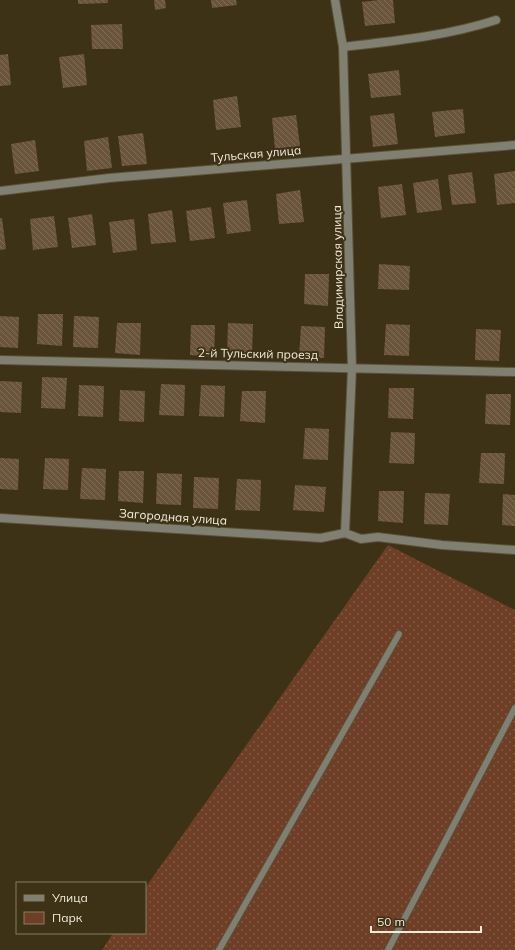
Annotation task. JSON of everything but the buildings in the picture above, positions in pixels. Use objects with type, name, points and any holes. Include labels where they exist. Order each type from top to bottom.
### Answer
[{"type":"street","name":"Владимирская улица","points":[[336,0],[343,47],[352,368],[345,533]]},
{"type":"street","points":[[343,47],[470,28],[496,20]]},
{"type":"street","name":"Тульская улица","points":[[0,191],[109,178],[515,145]]},
{"type":"street","name":"2-й Тульский проезд","points":[[0,360],[515,372]]},
{"type":"street","name":"Загородная улица","points":[[0,518],[320,538],[345,533]]},
{"type":"street","points":[[345,533],[361,539],[378,537],[442,545],[515,550]]},
{"type":"lane","points":[[219,950],[399,634]]},
{"type":"lane","points":[[388,950],[515,708]]},
{"type":"green space","points":[[388,545],[515,610],[515,950],[102,950],[112,934],[146,934],[146,887]]}]
